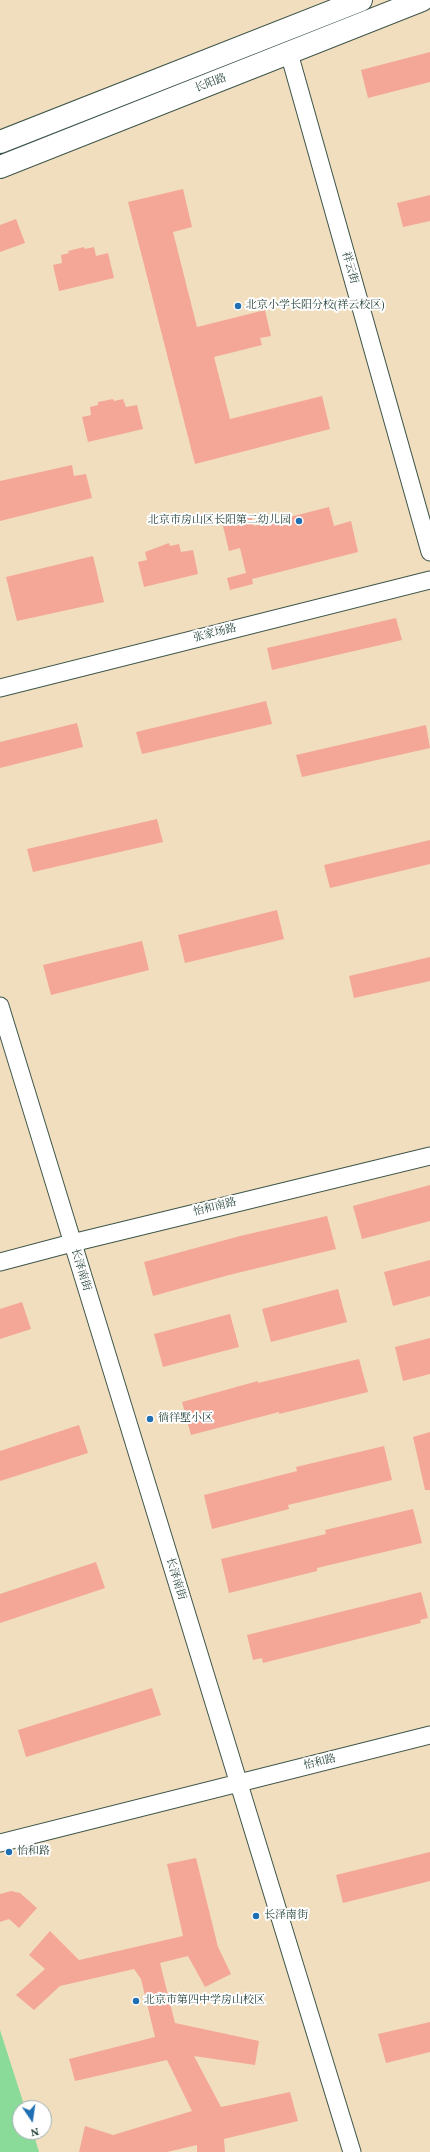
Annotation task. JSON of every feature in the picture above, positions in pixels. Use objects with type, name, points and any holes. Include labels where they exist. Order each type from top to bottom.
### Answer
[{"type":"main road","points":[[0,142],[361,0]]},
{"type":"main road","name":"长阳路","points":[[0,167],[422,0]]},
{"type":"street","name":"祥云街","points":[[288,53],[430,552]]},
{"type":"street","name":"张家场路","points":[[0,688],[430,580]]},
{"type":"street","name":"长泽南街","points":[[0,1006],[352,2152]]},
{"type":"street","name":"怡和南路","points":[[0,1262],[72,1243],[430,1156]]},
{"type":"street","name":"怡和路","points":[[0,1843],[430,1735]]},
{"type":"green space","points":[[0,2030],[22,2100],[12,2100],[12,2140],[35,2140],[39,2152],[0,2152]]},
{"type":"building","points":[[430,52],[430,82],[368,98],[361,70]]},
{"type":"building","points":[[183,189],[192,227],[173,232],[197,327],[265,310],[271,336],[260,338],[262,345],[214,357],[230,419],[322,396],[330,429],[195,464],[128,202]]},
{"type":"building","points":[[430,195],[430,221],[403,227],[397,203]]},
{"type":"building","points":[[16,219],[25,243],[0,252],[0,225]]},
{"type":"building","points":[[84,247],[85,249],[94,247],[96,256],[108,253],[114,278],[59,291],[53,265],[62,263],[61,255],[69,253],[68,251]]},
{"type":"building","points":[[113,399],[114,401],[123,399],[126,407],[137,405],[143,429],[88,442],[82,417],[91,415],[90,407],[98,405],[98,402]]},
{"type":"building","points":[[72,465],[74,476],[86,474],[92,498],[0,521],[0,481]]},
{"type":"building","points":[[329,507],[334,526],[351,521],[358,552],[252,579],[253,584],[230,590],[227,578],[246,573],[240,548],[229,551],[222,522],[251,514],[254,526]]},
{"type":"building","points":[[169,543],[170,546],[179,544],[181,552],[193,550],[198,574],[144,587],[138,562],[147,560],[145,552]]},
{"type":"building","points":[[93,556],[104,602],[17,621],[6,577]]},
{"type":"building","points":[[396,618],[402,640],[272,670],[267,648]]},
{"type":"building","points":[[266,701],[272,724],[142,754],[136,732]]},
{"type":"building","points":[[77,723],[83,747],[0,768],[0,742]]},
{"type":"building","points":[[426,725],[430,748],[302,777],[296,755]]},
{"type":"building","points":[[157,819],[163,842],[33,872],[27,849]]},
{"type":"building","points":[[430,840],[430,864],[330,888],[324,865]]},
{"type":"building","points":[[277,910],[284,939],[185,963],[178,935]]},
{"type":"building","points":[[142,941],[149,970],[51,995],[43,965]]},
{"type":"building","points":[[430,957],[430,981],[354,998],[349,976]]},
{"type":"building","points":[[430,1185],[430,1221],[362,1239],[353,1206]]},
{"type":"building","points":[[327,1216],[336,1249],[229,1275],[153,1296],[144,1262],[240,1236]]},
{"type":"building","points":[[430,1260],[430,1296],[393,1306],[384,1272]]},
{"type":"building","points":[[338,1289],[347,1322],[271,1342],[262,1309]]},
{"type":"building","points":[[22,1302],[31,1329],[0,1339],[0,1309]]},
{"type":"building","points":[[230,1314],[239,1347],[163,1367],[154,1334]]},
{"type":"building","points":[[430,1338],[430,1374],[403,1381],[395,1347]]},
{"type":"building","points":[[359,1359],[368,1392],[279,1414],[279,1412],[191,1435],[182,1402],[258,1381],[258,1383]]},
{"type":"building","points":[[79,1425],[88,1453],[0,1481],[0,1451]]},
{"type":"building","points":[[430,1432],[430,1490],[425,1490],[413,1437]]},
{"type":"building","points":[[384,1446],[392,1480],[288,1505],[289,1509],[212,1529],[204,1495],[297,1471],[296,1467]]},
{"type":"building","points":[[413,1509],[422,1543],[317,1568],[317,1571],[229,1593],[221,1559],[326,1534],[325,1530]]},
{"type":"building","points":[[96,1562],[105,1588],[0,1623],[0,1594]]},
{"type":"building","points":[[421,1592],[428,1618],[420,1620],[421,1623],[263,1663],[262,1658],[253,1660],[247,1635]]},
{"type":"building","points":[[152,1688],[161,1715],[26,1757],[18,1730]]},
{"type":"building","points":[[430,1852],[430,1881],[343,1903],[336,1875]]},
{"type":"building","points":[[196,1858],[218,1947],[231,1974],[205,1987],[188,1956],[160,1963],[175,2023],[259,2041],[255,2065],[194,2056],[221,2107],[290,2092],[298,2121],[224,2139],[225,2152],[197,2152],[197,2145],[167,2152],[79,2152],[85,2126],[113,2135],[192,2111],[167,2060],[75,2081],[69,2059],[155,2037],[141,1979],[134,1969],[60,1986],[34,2010],[16,1995],[45,1969],[29,1955],[50,1931],[79,1960],[183,1936],[167,1864]]},
{"type":"building","points":[[11,1891],[20,1893],[37,1908],[19,1928],[9,1919],[0,1922],[0,1894]]},
{"type":"building","points":[[430,2022],[430,2052],[386,2063],[378,2034]]},
{"type":"place","name":"北京小学长阳分校(祥云校区)","points":[[238,306]]},
{"type":"place","name":"北京市房山区长阳第二幼儿园","points":[[299,521]]},
{"type":"place","name":"徜徉墅小区","points":[[150,1419]]},
{"type":"place","name":"怡和路","points":[[9,1852]]},
{"type":"place","name":"长泽南街","points":[[256,1916]]},
{"type":"place","name":"北京市第四中学房山校区","points":[[136,2001]]}]
